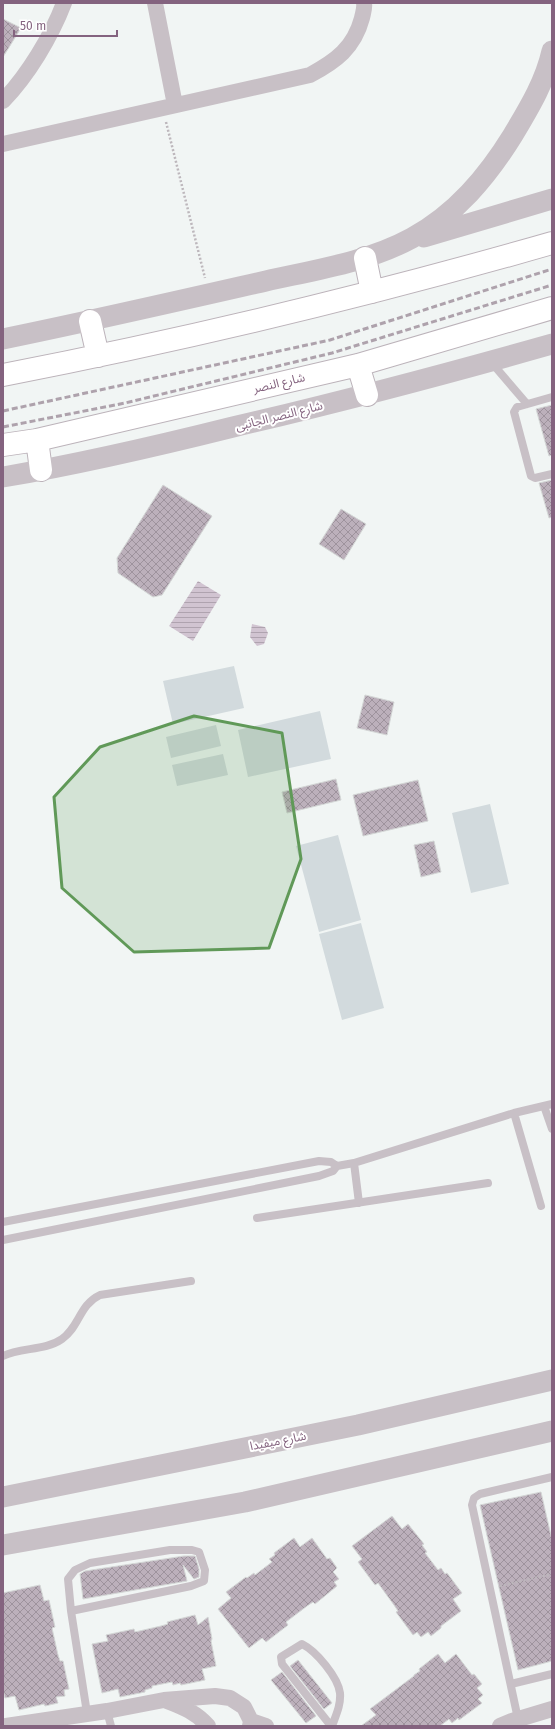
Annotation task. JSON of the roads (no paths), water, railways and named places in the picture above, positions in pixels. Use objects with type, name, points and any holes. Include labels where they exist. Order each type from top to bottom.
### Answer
[{"type":"main road","points":[[3,375],[152,345],[372,292],[552,243]]},
{"type":"main road","points":[[365,258],[372,292]]},
{"type":"main road","name":"شارع النصر","points":[[3,445],[36,440],[358,365],[552,308]]},
{"type":"main road","points":[[90,321],[98,356]]},
{"type":"main road","points":[[358,365],[367,395]]},
{"type":"main road","points":[[36,440],[41,470]]},
{"type":"street","points":[[3,101],[34,61],[58,18],[64,3]]},
{"type":"street","points":[[155,3],[169,106]]},
{"type":"street","points":[[3,144],[310,75],[331,64],[347,49],[359,29],[365,7],[364,3]]},
{"type":"street","points":[[396,246],[420,233],[446,215],[477,186],[503,152],[526,116],[536,96],[552,51]]},
{"type":"street","points":[[543,76],[552,99]]},
{"type":"street","points":[[3,338],[90,321],[365,258],[396,246],[552,199]]},
{"type":"street","name":"شارع النصر الجانبى","points":[[3,477],[174,442],[367,395],[552,344]]},
{"type":"street","name":"شارع ميفيدا","points":[[3,1496],[358,1425],[552,1380]]},
{"type":"street","points":[[3,1545],[245,1502],[552,1431]]},
{"type":"street","points":[[6,1726],[87,1713],[109,1719],[164,1700],[215,1696],[230,1698],[244,1707],[256,1724]]},
{"type":"street","points":[[164,1700],[185,1707],[203,1720],[208,1726]]},
{"type":"street","points":[[500,1726],[552,1709]]},
{"type":"lane","points":[[491,361],[527,404]]},
{"type":"lane","points":[[552,397],[517,407],[514,415],[530,473],[535,478],[552,474]]},
{"type":"lane","points":[[3,1240],[319,1176],[332,1171],[337,1166],[354,1163],[514,1113],[548,1105],[552,1129]]},
{"type":"lane","points":[[514,1113],[541,1206]]},
{"type":"lane","points":[[3,1222],[319,1162],[331,1162],[337,1166]]},
{"type":"lane","points":[[354,1163],[359,1203]]},
{"type":"lane","points":[[257,1218],[488,1183]]},
{"type":"lane","points":[[3,1356],[52,1344],[62,1339],[71,1332],[86,1305],[92,1299],[100,1295],[191,1281]]},
{"type":"lane","points":[[518,1719],[472,1509],[474,1498],[480,1494],[552,1477]]},
{"type":"lane","points":[[71,1611],[191,1586],[204,1581],[205,1570],[199,1552],[192,1550],[170,1550],[90,1562],[75,1570],[68,1579],[71,1611],[87,1713]]},
{"type":"lane","points":[[302,1644],[312,1649],[328,1668],[340,1692],[339,1708],[332,1726],[282,1664],[281,1657],[302,1644]]},
{"type":"lane","points":[[511,1684],[552,1674]]},
{"type":"railway","points":[[3,411],[330,340],[552,269]]},
{"type":"railway","points":[[3,427],[125,403],[332,353],[552,285]]}]
